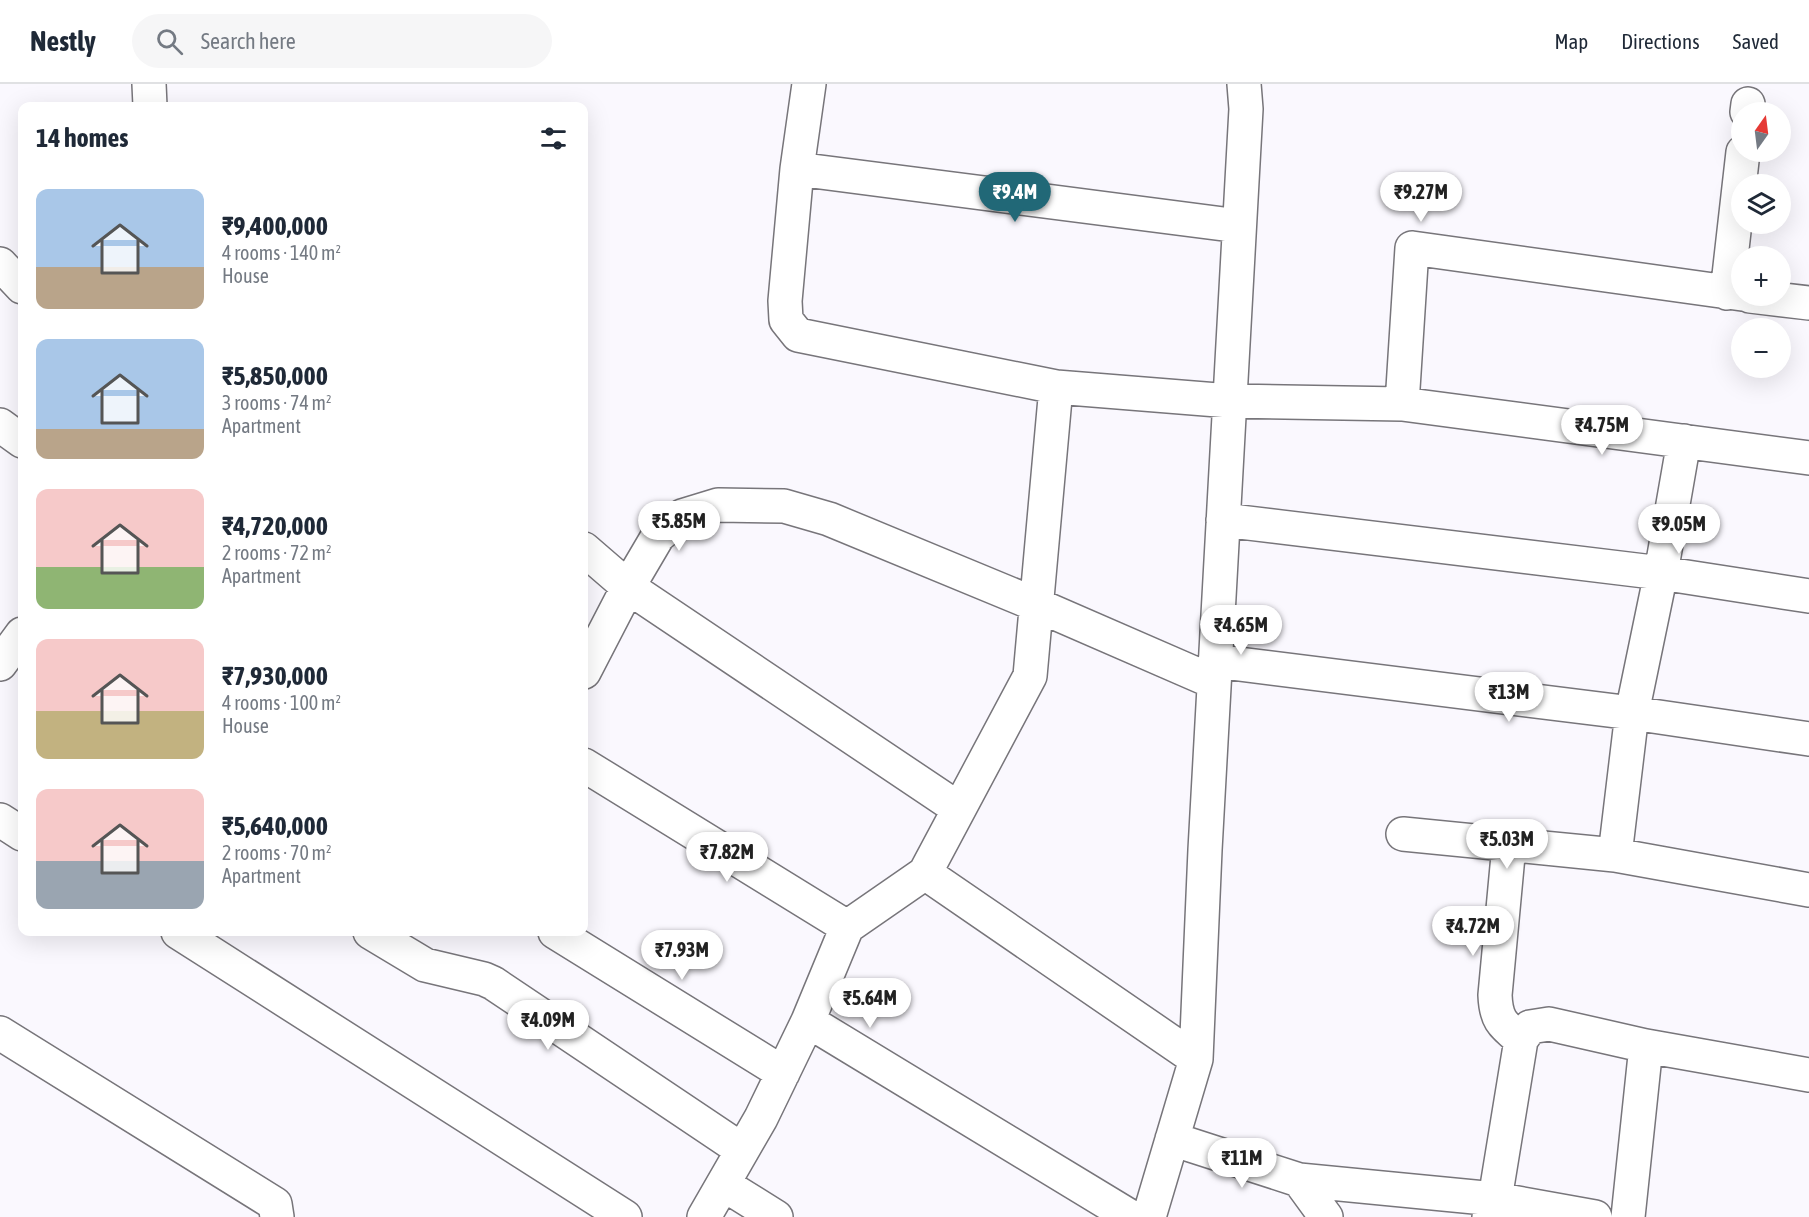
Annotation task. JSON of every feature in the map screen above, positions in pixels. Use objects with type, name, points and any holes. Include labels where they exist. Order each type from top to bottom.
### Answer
[{"type":"street","points":[[148,84],[150,102]]},
{"type":"street","points":[[809,84],[797,169],[785,301],[786,320],[798,335],[1056,387],[1230,401],[1402,404],[1809,458]]},
{"type":"street","points":[[1149,1217],[1196,1059],[1246,110],[1244,84]]},
{"type":"street","points":[[1741,246],[1743,162]]},
{"type":"street","points":[[797,169],[1239,226]]},
{"type":"street","points":[[1402,404],[1412,248],[1731,293]]},
{"type":"street","points":[[1791,301],[1809,303]]},
{"type":"street","points":[[704,1217],[761,1118],[808,1021],[847,927],[925,873],[1030,676],[1056,387]]},
{"type":"street","points":[[0,425],[18,438]]},
{"type":"street","points":[[1615,855],[1632,713],[1661,573],[1684,441]]},
{"type":"street","points":[[588,664],[628,587],[658,536],[682,516],[718,505],[784,506],[829,519],[1036,605],[1215,671],[1632,713],[1809,739]]},
{"type":"street","points":[[1223,520],[1661,573],[1809,596]]},
{"type":"street","points":[[588,552],[628,587],[959,809]]},
{"type":"street","points":[[0,664],[18,639]]},
{"type":"street","points":[[588,767],[847,927]]},
{"type":"street","points":[[0,820],[18,831]]},
{"type":"street","points":[[1403,834],[1615,855],[1809,890]]},
{"type":"street","points":[[1509,845],[1495,995],[1496,1010],[1501,1024],[1521,1040]]},
{"type":"street","points":[[925,873],[1196,1059]]},
{"type":"street","points":[[184,936],[625,1217]]},
{"type":"street","points":[[376,936],[425,966],[493,983],[742,1150]]},
{"type":"street","points":[[561,936],[783,1073]]},
{"type":"street","points":[[808,1021],[1131,1217]]},
{"type":"street","points":[[1492,1208],[1521,1040],[1530,1027],[1549,1024],[1646,1046],[1809,1076]]},
{"type":"street","points":[[0,1034],[275,1204],[276,1217]]},
{"type":"street","points":[[1628,1217],[1646,1046]]},
{"type":"street","points":[[1172,1139],[1299,1180],[1492,1208],[1594,1217]]},
{"type":"street","points":[[1299,1180],[1326,1217]]},
{"type":"street","points":[[723,1184],[776,1217]]}]
